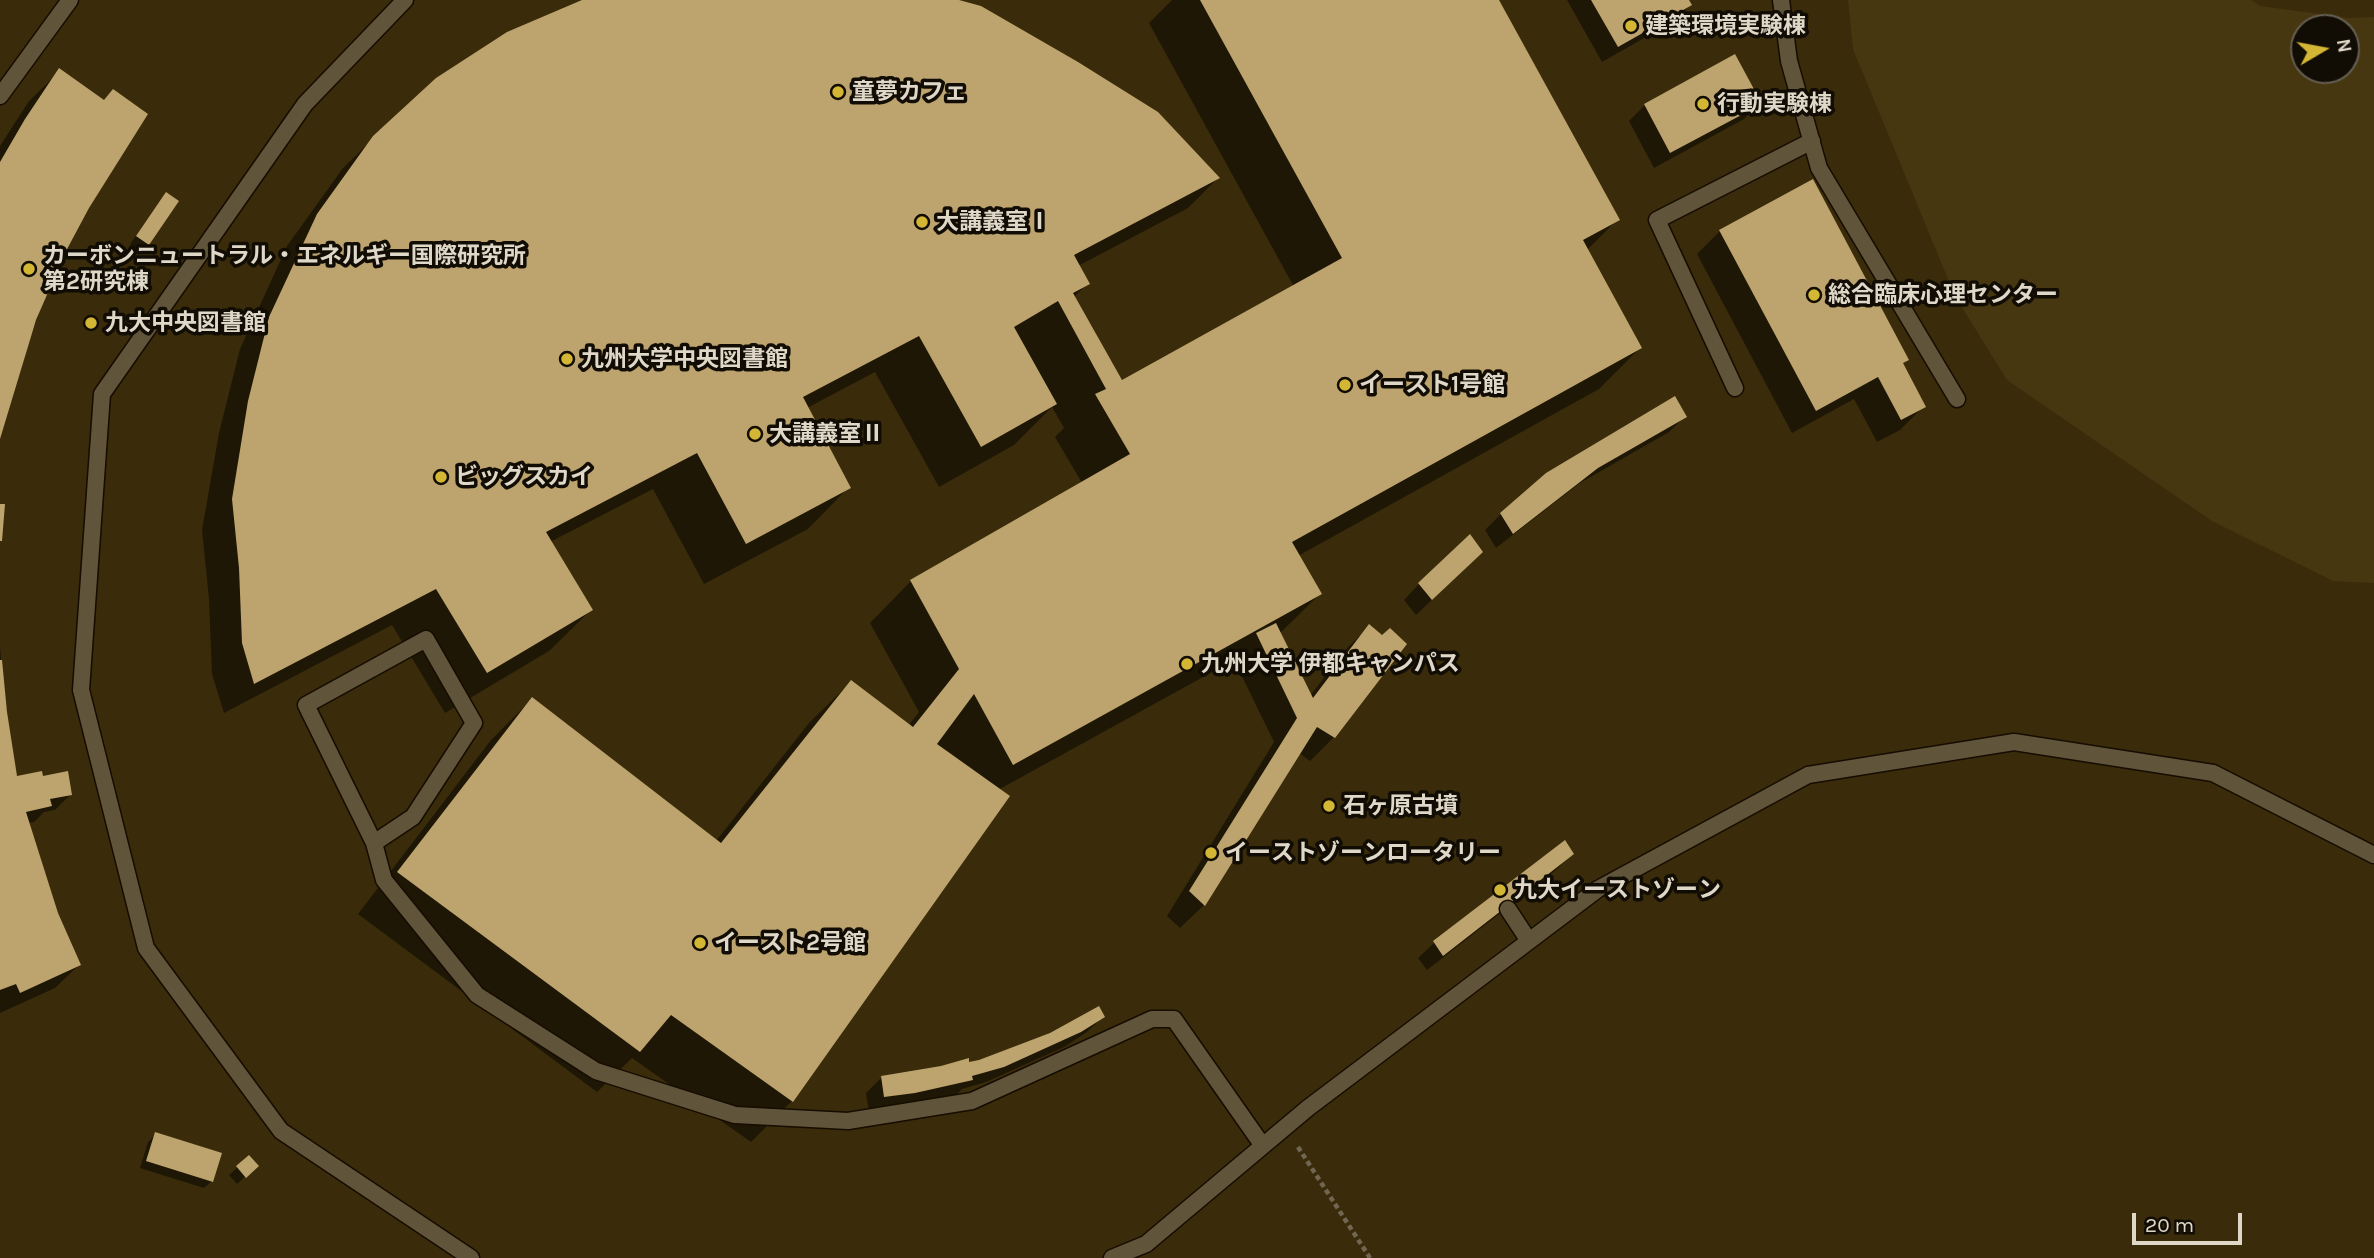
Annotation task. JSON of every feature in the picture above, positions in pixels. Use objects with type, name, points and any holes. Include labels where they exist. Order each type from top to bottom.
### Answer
[{"type":"lane","points":[[0,96],[70,0]]},
{"type":"lane","points":[[405,0],[305,104],[102,394],[81,690],[146,948],[281,1131],[471,1258]]},
{"type":"lane","points":[[1782,0],[1789,61],[1819,168],[1957,399]]},
{"type":"lane","points":[[1735,388],[1657,220],[1812,141]]},
{"type":"lane","points":[[374,843],[412,817],[474,723],[426,639],[306,705],[374,843],[384,880],[477,995],[596,1071],[735,1115],[848,1121],[972,1101],[1152,1019],[1174,1019],[1263,1146]]},
{"type":"lane","points":[[1112,1258],[1146,1244],[1285,1127],[1598,889],[1808,775],[2014,742],[2214,773],[2374,855]]},
{"type":"lane","points":[[1508,909],[1529,941]]},
{"type":"path","points":[[1285,1127],[1370,1258]]},
{"type":"shaded area","name":"九州大学 伊都キャンパス","points":[[0,0],[2374,0],[2374,1258],[0,1258]]},
{"type":"shaded area","points":[[1848,0],[2251,0],[2260,6],[2319,14],[2290,14],[2290,84],[2360,84],[2360,18],[2374,17],[2374,583],[2333,581],[2212,521],[2007,380],[1955,296],[1853,49]]},
{"type":"building","points":[[582,0],[959,0],[981,6],[1158,112],[1220,178],[1074,255],[1090,284],[1073,293],[1122,380],[1342,258],[1200,0],[1499,0],[1620,220],[1583,240],[1642,348],[1292,542],[1322,594],[1013,765],[974,694],[937,744],[1010,796],[793,1102],[671,1015],[640,1052],[397,872],[532,697],[721,843],[851,680],[913,727],[959,669],[910,580],[1130,454],[1095,394],[1106,389],[1058,301],[1014,327],[1057,404],[981,447],[919,336],[803,397],[851,488],[746,544],[697,453],[546,532],[593,610],[487,673],[436,589],[254,684],[242,643],[239,568],[232,499],[248,401],[269,317],[317,214],[373,136],[436,78],[507,32]]},
{"type":"building","name":"建築環境実験棟","points":[[1591,0],[1689,0],[1692,5],[1618,47]]},
{"type":"building","name":"行動実験棟","points":[[1735,54],[1762,104],[1670,153],[1644,104]]},
{"type":"building","name":"カーボンニュートラル・エネルギー国際研究所 第2研究棟","points":[[59,68],[104,100],[113,89],[148,114],[89,208],[66,251],[36,320],[0,439],[0,162]]},
{"type":"building","name":"総合臨床心理センター","points":[[1813,179],[1909,360],[1903,363],[1926,407],[1901,420],[1878,377],[1816,411],[1719,230]]},
{"type":"building","points":[[166,192],[179,201],[149,245],[136,236]]},
{"type":"building","points":[[1675,396],[1687,417],[1598,468],[1513,534],[1500,513],[1546,473]]},
{"type":"building","points":[[0,504],[5,504],[2,541],[0,541]]},
{"type":"building","points":[[1470,534],[1483,552],[1432,600],[1418,583]]},
{"type":"building","points":[[1276,623],[1313,698],[1369,624],[1382,635],[1390,628],[1407,644],[1335,738],[1317,727],[1205,906],[1189,891],[1297,718],[1256,633]]},
{"type":"building","points":[[0,660],[17,776],[42,771],[43,776],[68,771],[72,795],[50,799],[52,806],[26,812],[58,913],[81,965],[20,993],[16,984],[0,990]]},
{"type":"building","points":[[1565,840],[1574,854],[1443,956],[1433,941]]},
{"type":"building","points":[[1099,1006],[1105,1017],[1081,1032],[1004,1067],[972,1076],[973,1080],[884,1097],[881,1076],[941,1066],[969,1058],[969,1062],[979,1060],[1050,1033]]},
{"type":"building","points":[[155,1132],[222,1153],[213,1182],[146,1161]]},
{"type":"building","points":[[249,1155],[259,1166],[246,1178],[236,1166]]},
{"type":"place","name":"建築環境実験棟","points":[[1631,26]]},
{"type":"place","name":"童夢カフェ","points":[[838,92]]},
{"type":"place","name":"行動実験棟","points":[[1703,104]]},
{"type":"place","name":"大講義室Ⅰ","points":[[922,222]]},
{"type":"place","name":"カーボンニュートラル・エネルギー国際研究所 第2研究棟","points":[[29,269]]},
{"type":"place","name":"総合臨床心理センター","points":[[1814,295]]},
{"type":"place","name":"九大中央図書館","points":[[91,323]]},
{"type":"place","name":"九州大学中央図書館","points":[[567,359]]},
{"type":"place","name":"イースト1号館","points":[[1345,385]]},
{"type":"place","name":"大講義室Ⅱ","points":[[755,434]]},
{"type":"place","name":"ビッグスカイ","points":[[441,477]]},
{"type":"place","name":"九州大学 伊都キャンパス","points":[[1187,664]]},
{"type":"place","name":"石ヶ原古墳","points":[[1329,806]]},
{"type":"place","name":"イーストゾーンロータリー","points":[[1211,853]]},
{"type":"place","name":"九大イーストゾーン","points":[[1500,890]]},
{"type":"place","name":"イースト2号館","points":[[700,943]]}]
